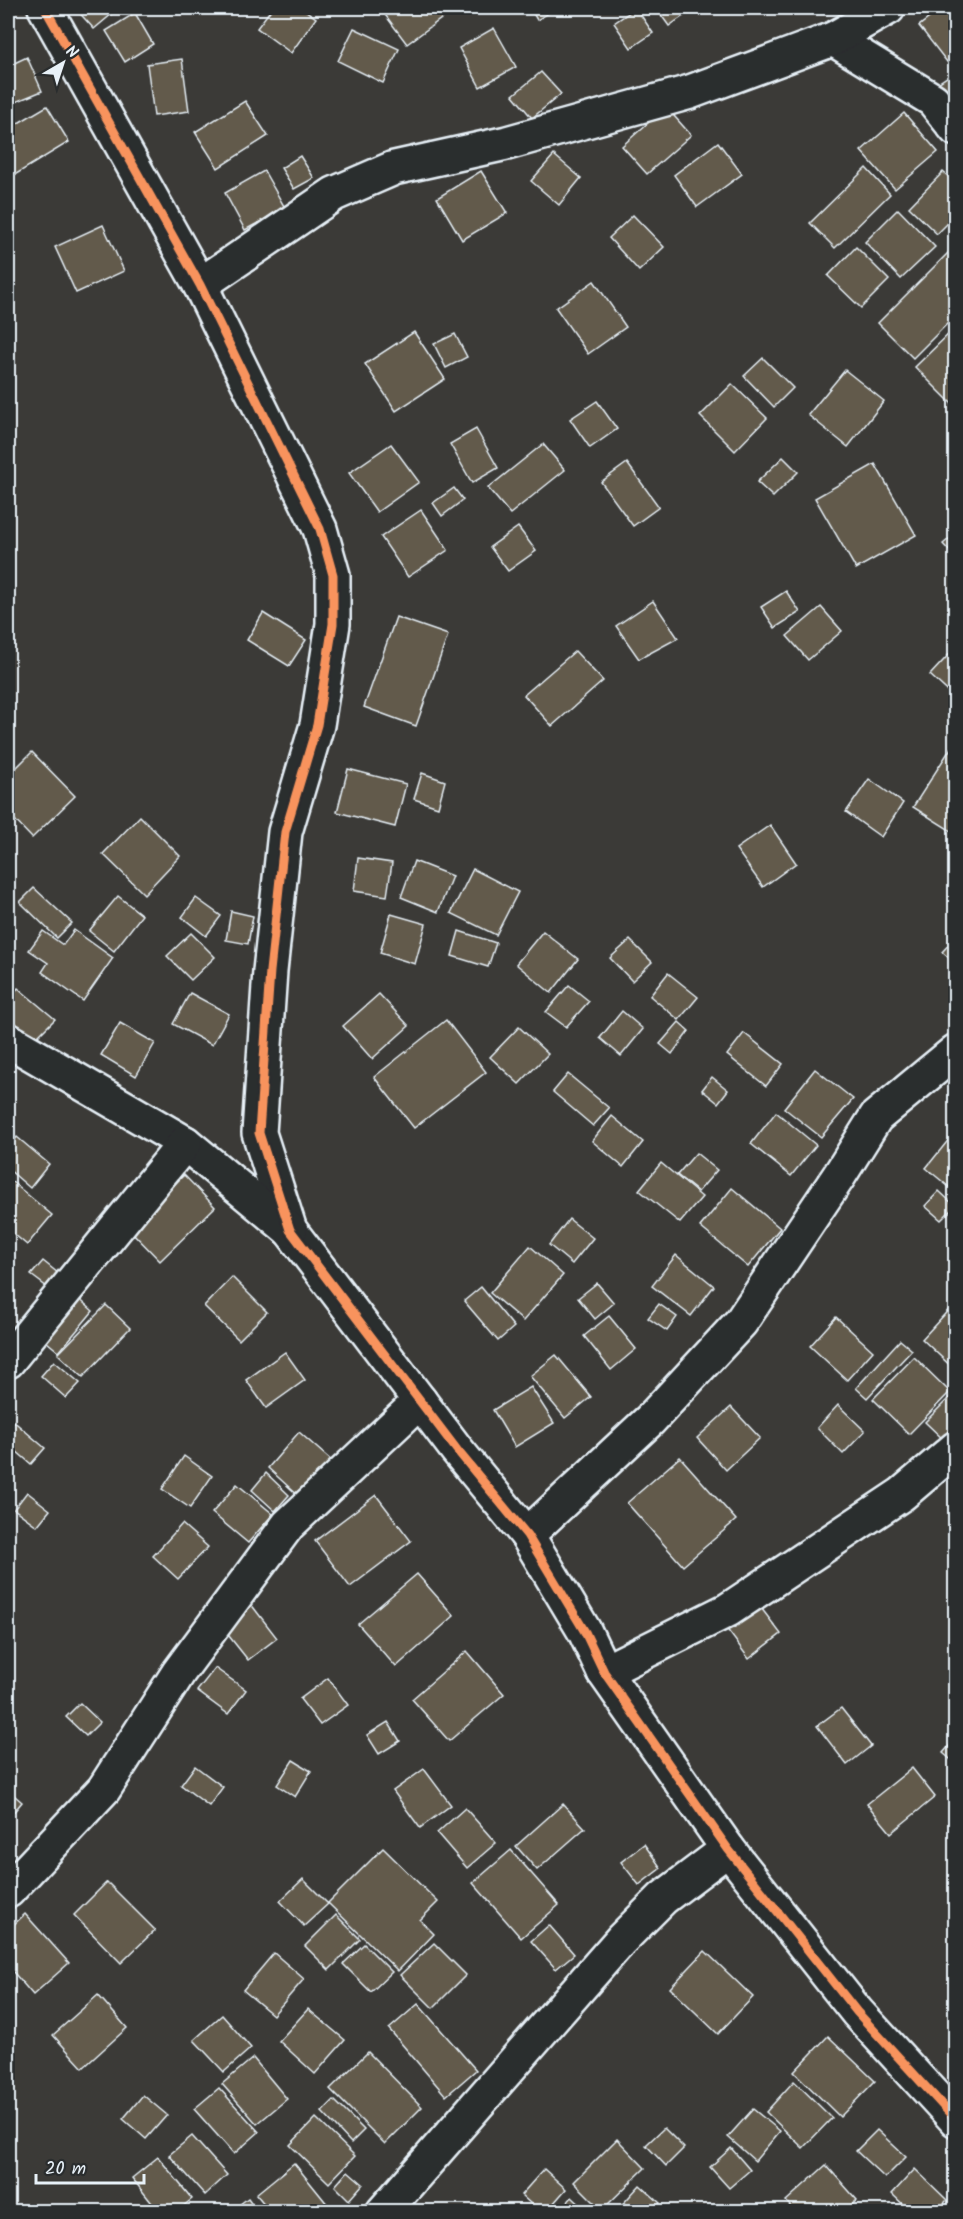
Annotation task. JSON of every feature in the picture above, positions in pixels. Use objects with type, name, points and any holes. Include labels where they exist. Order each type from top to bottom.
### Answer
[{"type":"street","points":[[45,8],[200,285],[320,530],[333,575],[333,624],[317,725],[285,832],[270,971],[259,1133],[290,1230]]},
{"type":"street","points":[[200,285],[334,194],[394,168],[507,143],[690,92],[832,39],[888,8]]},
{"type":"street","points":[[832,39],[933,100],[956,129]]},
{"type":"street","points":[[8,1040],[185,1143],[290,1230],[457,1450],[527,1535],[585,1632],[604,1672],[728,1849],[857,2012],[956,2120]]},
{"type":"street","points":[[527,1535],[650,1420],[741,1322],[876,1117],[956,1051]]},
{"type":"street","points":[[8,1361],[185,1143]]},
{"type":"street","points":[[8,1891],[104,1789],[178,1672],[288,1525],[420,1401]]},
{"type":"street","points":[[604,1672],[728,1610],[902,1494],[956,1448]]},
{"type":"street","points":[[383,2211],[621,1940],[663,1898],[728,1849]]},
{"type":"building","points":[[75,8],[119,8],[94,29]]},
{"type":"building","points":[[272,8],[302,8],[316,18],[291,53],[257,28]]},
{"type":"building","points":[[380,8],[445,8],[449,13],[407,44]]},
{"type":"building","points":[[530,8],[557,8],[537,20]]},
{"type":"building","points":[[636,8],[653,33],[631,48],[614,23]]},
{"type":"building","points":[[656,8],[691,8],[692,10],[669,26]]},
{"type":"building","points":[[942,8],[956,25],[956,56],[947,62],[919,26]]},
{"type":"building","points":[[135,13],[153,44],[125,62],[106,31]]},
{"type":"building","points":[[354,28],[399,49],[383,83],[338,61]]},
{"type":"building","points":[[494,28],[516,67],[480,87],[459,48]]},
{"type":"building","points":[[27,57],[42,91],[13,103],[8,91],[8,66]]},
{"type":"building","points":[[182,59],[189,111],[154,116],[147,64]]},
{"type":"building","points":[[956,71],[956,104],[954,105],[938,83]]},
{"type":"building","points":[[541,72],[561,94],[532,118],[513,95]]},
{"type":"building","points":[[245,101],[268,136],[218,168],[195,132]]},
{"type":"building","points":[[47,106],[69,142],[8,179],[8,129]]},
{"type":"building","points":[[666,107],[691,135],[647,174],[622,146]]},
{"type":"building","points":[[904,113],[938,152],[895,189],[861,151]]},
{"type":"building","points":[[718,142],[742,174],[697,207],[674,175]]},
{"type":"building","points":[[554,155],[581,178],[559,205],[531,181]]},
{"type":"building","points":[[300,156],[314,178],[294,189],[281,168]]},
{"type":"building","points":[[866,168],[890,194],[835,248],[810,223]]},
{"type":"building","points":[[264,171],[285,208],[245,230],[225,193]]},
{"type":"building","points":[[481,171],[507,213],[462,240],[437,198]]},
{"type":"building","points":[[943,172],[956,183],[956,215],[937,234],[909,207]]},
{"type":"building","points":[[898,209],[935,247],[901,279],[865,242]]},
{"type":"building","points":[[633,215],[664,247],[639,271],[609,238]]},
{"type":"building","points":[[103,225],[124,271],[76,293],[55,247]]},
{"type":"building","points":[[856,247],[889,280],[861,308],[828,276]]},
{"type":"building","points":[[953,248],[956,251],[956,315],[913,358],[878,323]]},
{"type":"building","points":[[594,281],[626,327],[588,354],[556,308]]},
{"type":"building","points":[[956,327],[956,408],[915,367]]},
{"type":"building","points":[[414,332],[445,379],[396,411],[365,364]]},
{"type":"building","points":[[455,334],[467,357],[446,368],[434,344]]},
{"type":"building","points":[[763,358],[793,388],[774,407],[744,376]]},
{"type":"building","points":[[845,370],[884,401],[848,447],[808,415]]},
{"type":"building","points":[[732,384],[767,418],[735,451],[700,416]]},
{"type":"building","points":[[597,401],[617,429],[590,448],[570,419]]},
{"type":"building","points":[[476,429],[498,468],[472,483],[450,444]]},
{"type":"building","points":[[391,444],[419,482],[377,512],[349,473]]},
{"type":"building","points":[[543,444],[565,470],[510,514],[488,488]]},
{"type":"building","points":[[783,457],[798,472],[773,497],[757,482]]},
{"type":"building","points":[[627,463],[659,507],[633,526],[601,482]]},
{"type":"building","points":[[875,464],[916,535],[856,569],[815,498]]},
{"type":"building","points":[[454,488],[463,500],[442,516],[433,503]]},
{"type":"building","points":[[421,510],[448,550],[408,577],[381,537]]},
{"type":"building","points":[[518,527],[536,551],[508,571],[490,547]]},
{"type":"building","points":[[956,533],[956,558],[943,544]]},
{"type":"building","points":[[786,591],[800,612],[775,628],[761,607]]},
{"type":"building","points":[[653,601],[678,638],[639,659],[616,626]]},
{"type":"building","points":[[821,607],[842,631],[808,660],[787,636]]},
{"type":"building","points":[[263,613],[306,640],[289,666],[247,640]]},
{"type":"building","points":[[396,617],[448,635],[416,726],[364,707]]},
{"type":"building","points":[[956,647],[956,699],[930,675]]},
{"type":"building","points":[[575,651],[603,681],[552,726],[524,695]]},
{"type":"building","points":[[956,740],[956,834],[913,807]]},
{"type":"building","points":[[32,752],[75,796],[32,838],[8,813],[8,776]]},
{"type":"building","points":[[348,769],[406,784],[395,827],[337,812]]},
{"type":"building","points":[[422,773],[445,781],[438,807],[414,799]]},
{"type":"building","points":[[869,779],[903,803],[881,837],[846,812]]},
{"type":"building","points":[[140,816],[180,856],[144,894],[103,854]]},
{"type":"building","points":[[770,825],[796,863],[763,887],[736,849]]},
{"type":"building","points":[[358,858],[392,863],[387,896],[354,891]]},
{"type":"building","points":[[414,861],[452,876],[438,912],[401,897]]},
{"type":"building","points":[[473,869],[518,892],[496,935],[451,913]]},
{"type":"building","points":[[34,888],[72,923],[57,938],[20,902]]},
{"type":"building","points":[[118,896],[142,915],[114,951],[89,931]]},
{"type":"building","points":[[196,898],[221,916],[206,936],[182,917]]},
{"type":"building","points":[[231,911],[253,916],[248,944],[226,940]]},
{"type":"building","points":[[391,914],[426,924],[415,964],[380,953]]},
{"type":"building","points":[[74,930],[113,958],[83,1001],[42,972],[48,963],[29,950],[43,931],[63,945]]},
{"type":"building","points":[[459,931],[496,943],[488,967],[452,956]]},
{"type":"building","points":[[543,931],[578,959],[551,993],[516,964]]},
{"type":"building","points":[[191,933],[215,957],[191,980],[167,956]]},
{"type":"building","points":[[956,937],[956,964],[942,952]]},
{"type":"building","points":[[630,940],[652,962],[632,981],[610,958]]},
{"type":"building","points":[[668,973],[698,997],[679,1020],[650,996]]},
{"type":"building","points":[[569,985],[589,1001],[566,1027],[546,1012]]},
{"type":"building","points":[[18,988],[55,1019],[34,1040],[8,1018],[8,1000]]},
{"type":"building","points":[[190,993],[229,1014],[212,1045],[173,1024]]},
{"type":"building","points":[[379,994],[409,1026],[372,1059],[343,1026]]},
{"type":"building","points":[[622,1011],[643,1029],[621,1056],[600,1038]]},
{"type":"building","points":[[446,1020],[486,1072],[414,1128],[374,1077]]},
{"type":"building","points":[[679,1022],[689,1031],[672,1054],[660,1044]]},
{"type":"building","points":[[120,1023],[155,1043],[136,1076],[101,1055]]},
{"type":"building","points":[[519,1027],[548,1054],[519,1084],[490,1057]]},
{"type":"building","points":[[744,1033],[783,1064],[766,1086],[727,1055]]},
{"type":"building","points":[[815,1069],[853,1099],[821,1137],[784,1108]]},
{"type":"building","points":[[568,1074],[609,1108],[593,1126],[553,1092]]},
{"type":"building","points":[[712,1077],[728,1090],[718,1103],[702,1090]]},
{"type":"building","points":[[776,1112],[816,1145],[791,1176],[751,1144]]},
{"type":"building","points":[[612,1116],[643,1142],[623,1167],[592,1141]]},
{"type":"building","points":[[17,1137],[49,1164],[30,1188],[8,1169],[8,1148]]},
{"type":"building","points":[[950,1138],[956,1143],[954,1191],[926,1168]]},
{"type":"building","points":[[696,1153],[717,1170],[698,1192],[677,1175]]},
{"type":"building","points":[[661,1163],[702,1197],[680,1223],[639,1190]]},
{"type":"building","points":[[184,1175],[215,1207],[160,1261],[129,1229]]},
{"type":"building","points":[[11,1181],[52,1215],[27,1245],[8,1229],[8,1186]]},
{"type":"building","points":[[732,1188],[780,1228],[748,1267],[700,1227]]},
{"type":"building","points":[[939,1191],[955,1206],[941,1220],[925,1206]]},
{"type":"building","points":[[569,1219],[593,1238],[572,1264],[549,1245]]},
{"type":"building","points":[[530,1246],[563,1275],[523,1321],[490,1293]]},
{"type":"building","points":[[676,1255],[714,1286],[691,1316],[652,1286]]},
{"type":"building","points":[[43,1261],[58,1273],[47,1287],[31,1275]]},
{"type":"building","points":[[232,1277],[267,1312],[239,1340],[204,1306]]},
{"type":"building","points":[[597,1283],[614,1303],[595,1319],[578,1298]]},
{"type":"building","points":[[481,1287],[514,1327],[498,1341],[464,1301]]},
{"type":"building","points":[[76,1296],[93,1311],[59,1352],[41,1337]]},
{"type":"building","points":[[956,1303],[956,1371],[922,1339]]},
{"type":"building","points":[[659,1304],[677,1317],[667,1331],[648,1318]]},
{"type":"building","points":[[106,1305],[130,1328],[83,1377],[58,1354]]},
{"type":"building","points":[[609,1316],[636,1349],[611,1370],[584,1336]]},
{"type":"building","points":[[836,1317],[873,1351],[847,1380],[810,1346]]},
{"type":"building","points":[[900,1340],[912,1350],[867,1398],[856,1388]]},
{"type":"building","points":[[285,1352],[305,1380],[266,1408],[246,1380]]},
{"type":"building","points":[[556,1355],[591,1397],[565,1418],[530,1376]]},
{"type":"building","points":[[914,1357],[950,1392],[909,1434],[873,1399]]},
{"type":"building","points":[[54,1361],[80,1383],[66,1398],[41,1376]]},
{"type":"building","points":[[531,1387],[554,1423],[515,1447],[493,1410]]},
{"type":"building","points":[[951,1396],[956,1401],[956,1432],[946,1442],[925,1422]]},
{"type":"building","points":[[838,1405],[865,1431],[843,1454],[817,1428]]},
{"type":"building","points":[[731,1407],[760,1438],[726,1470],[697,1438]]},
{"type":"building","points":[[11,1419],[45,1448],[31,1464],[8,1444],[8,1424]]},
{"type":"building","points":[[299,1432],[334,1463],[302,1499],[268,1468]]},
{"type":"building","points":[[184,1456],[212,1476],[190,1508],[162,1489]]},
{"type":"building","points":[[680,1457],[736,1520],[683,1566],[627,1503]]},
{"type":"building","points":[[8,1458],[16,1466],[8,1475]]},
{"type":"building","points":[[266,1473],[289,1495],[275,1511],[252,1490]]},
{"type":"building","points":[[237,1484],[273,1514],[248,1543],[212,1513]]},
{"type":"building","points":[[27,1492],[50,1510],[37,1526],[14,1509]]},
{"type":"building","points":[[376,1495],[411,1541],[350,1587],[315,1541]]},
{"type":"building","points":[[182,1524],[208,1547],[178,1579],[153,1556]]},
{"type":"building","points":[[417,1574],[454,1616],[396,1667],[358,1624]]},
{"type":"building","points":[[755,1600],[781,1634],[749,1659],[723,1624]]},
{"type":"building","points":[[250,1603],[277,1638],[248,1660],[221,1626]]},
{"type":"building","points":[[467,1651],[504,1694],[449,1741],[412,1699]]},
{"type":"building","points":[[215,1668],[246,1690],[228,1714],[197,1691]]},
{"type":"building","points":[[328,1678],[348,1705],[320,1725],[300,1699]]},
{"type":"building","points":[[80,1703],[100,1722],[86,1736],[66,1717]]},
{"type":"building","points":[[841,1708],[871,1746],[847,1765],[817,1726]]},
{"type":"building","points":[[388,1722],[400,1741],[379,1754],[367,1735]]},
{"type":"building","points":[[956,1738],[956,1764],[943,1753]]},
{"type":"building","points":[[293,1760],[311,1771],[295,1797],[277,1785]]},
{"type":"building","points":[[195,1766],[223,1787],[209,1806],[181,1785]]},
{"type":"building","points":[[912,1768],[935,1797],[891,1833],[867,1804]]},
{"type":"building","points":[[424,1769],[451,1805],[420,1828],[393,1791]]},
{"type":"building","points":[[8,1790],[22,1802],[8,1819]]},
{"type":"building","points":[[563,1804],[585,1828],[537,1870],[516,1846]]},
{"type":"building","points":[[465,1808],[496,1843],[467,1868],[437,1833]]},
{"type":"building","points":[[644,1844],[661,1868],[639,1885],[621,1862]]},
{"type":"building","points":[[383,1848],[438,1902],[420,1920],[434,1934],[398,1971],[328,1903]]},
{"type":"building","points":[[511,1850],[559,1905],[521,1938],[473,1883]]},
{"type":"building","points":[[303,1879],[328,1904],[304,1926],[280,1901]]},
{"type":"building","points":[[107,1882],[155,1930],[121,1963],[74,1915]]},
{"type":"building","points":[[25,1914],[69,1963],[33,1995],[8,1966],[8,1930]]},
{"type":"building","points":[[336,1915],[360,1939],[329,1970],[305,1946]]},
{"type":"building","points":[[549,1925],[574,1954],[556,1969],[531,1941]]},
{"type":"building","points":[[434,1943],[466,1975],[433,2008],[400,1975]]},
{"type":"building","points":[[364,1944],[392,1972],[371,1992],[343,1964]]},
{"type":"building","points":[[705,1951],[753,1997],[718,2034],[670,1988]]},
{"type":"building","points":[[274,1953],[304,1979],[273,2015],[243,1990]]},
{"type":"building","points":[[98,1995],[127,2028],[83,2068],[53,2035]]},
{"type":"building","points":[[418,2004],[476,2070],[446,2096],[389,2029]]},
{"type":"building","points":[[308,2009],[345,2040],[315,2074],[279,2041]]},
{"type":"building","points":[[222,2015],[251,2048],[224,2072],[194,2040]]},
{"type":"building","points":[[828,2036],[875,2081],[840,2117],[794,2072]]},
{"type":"building","points":[[368,2052],[422,2107],[385,2144],[330,2089]]},
{"type":"building","points":[[253,2058],[287,2099],[257,2124],[222,2084]]},
{"type":"building","points":[[794,2081],[832,2118],[803,2148],[766,2112]]},
{"type":"building","points":[[219,2088],[259,2132],[234,2154],[194,2109]]},
{"type":"building","points":[[143,2095],[167,2115],[146,2139],[123,2119]]},
{"type":"building","points":[[334,2100],[364,2130],[351,2143],[322,2112]]},
{"type":"building","points":[[753,2109],[780,2131],[755,2161],[728,2137]]},
{"type":"building","points":[[316,2118],[355,2156],[329,2183],[290,2145]]},
{"type":"building","points":[[664,2128],[684,2148],[666,2166],[646,2145]]},
{"type":"building","points":[[877,2130],[906,2157],[885,2178],[856,2151]]},
{"type":"building","points":[[192,2136],[227,2175],[205,2195],[169,2155]]},
{"type":"building","points":[[617,2139],[645,2168],[602,2210],[574,2182]]},
{"type":"building","points":[[731,2148],[750,2170],[729,2188],[710,2167]]},
{"type":"building","points":[[158,2157],[192,2199],[176,2212],[159,2212],[132,2178]]},
{"type":"building","points":[[294,2163],[328,2205],[320,2212],[271,2212],[256,2194]]},
{"type":"building","points":[[826,2165],[857,2200],[844,2212],[795,2212],[786,2201]]},
{"type":"building","points":[[544,2169],[566,2189],[546,2212],[540,2212],[521,2195]]},
{"type":"building","points":[[915,2169],[947,2200],[936,2212],[911,2212],[892,2194]]},
{"type":"building","points":[[348,2171],[363,2184],[349,2200],[335,2186]]},
{"type":"building","points":[[640,2185],[660,2203],[652,2212],[621,2212],[618,2209]]},
{"type":"building","points":[[572,2197],[588,2212],[559,2212]]},
{"type":"building","points":[[248,2198],[258,2212],[230,2212]]},
{"type":"cycle path","points":[[45,8],[200,285],[320,529],[333,575],[333,624],[317,725],[285,832],[270,971],[259,1133],[290,1230],[457,1450],[527,1535],[585,1632],[604,1672],[728,1849],[857,2012],[956,2120]]}]
